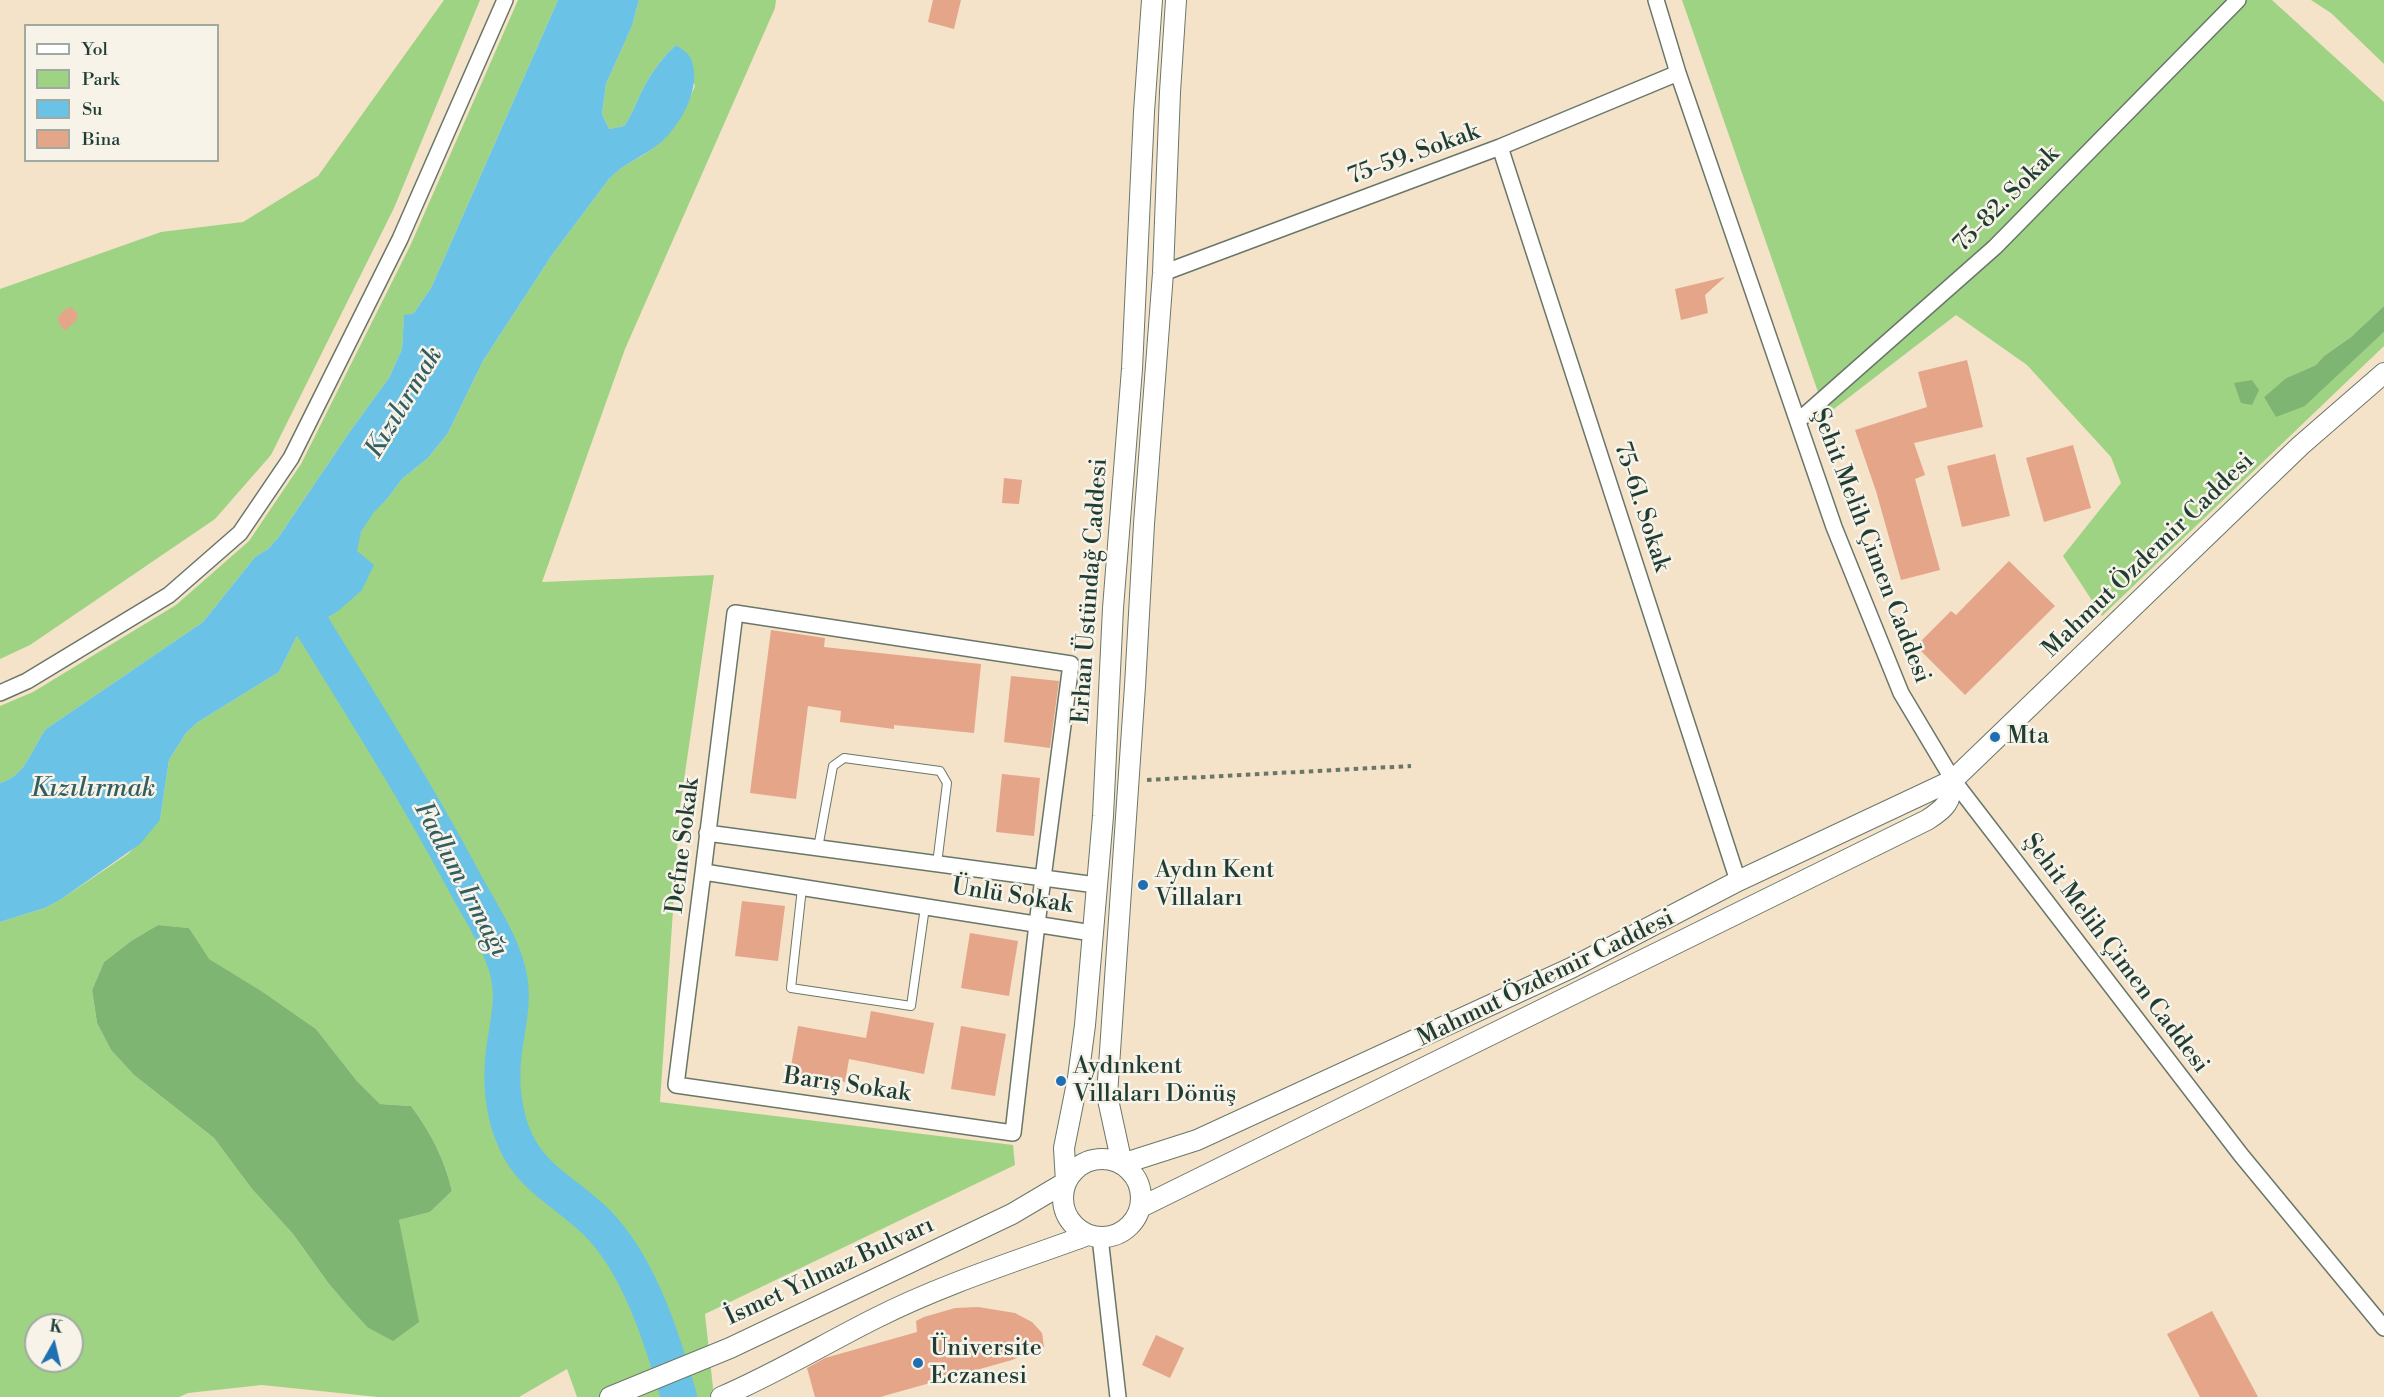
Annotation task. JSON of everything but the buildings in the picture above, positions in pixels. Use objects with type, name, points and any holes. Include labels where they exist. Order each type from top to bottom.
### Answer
[{"type":"street","points":[[0,693],[27,681],[169,595],[240,533],[291,458],[390,260],[505,0]]},
{"type":"street","name":"Erhan Üstündağ Caddesi","points":[[1066,1182],[1064,1148],[1078,1078],[1103,816],[1113,608],[1132,369],[1144,112],[1152,0]]},
{"type":"street","name":"Erhan Üstündağ Caddesi","points":[[1122,1164],[1107,1095],[1144,512],[1163,273],[1176,0]]},
{"type":"street","name":"Şehit Melih Çimen Caddesi","points":[[1656,0],[1678,73],[1834,527],[1901,693],[1953,780],[2241,1155],[2384,1328]]},
{"type":"street","name":"75-82. Sokak","points":[[1798,422],[1995,247],[2238,0]]},
{"type":"street","name":"75-59. Sokak","points":[[1163,273],[1500,147],[1678,73]]},
{"type":"street","name":"75-61. Sokak","points":[[1500,147],[1738,881]]},
{"type":"street","name":"Mahmut Özdemir Caddesi","points":[[1122,1164],[1208,1136],[1571,968],[1738,881],[1953,780],[2300,446],[2384,373]]},
{"type":"street","name":"Defne Sokak","points":[[675,1085],[704,872],[735,613],[1071,664],[1044,878]]},
{"type":"street","name":"Mahmut Özdemir Caddesi","points":[[1141,1207],[1927,820],[1943,810],[1952,797],[1953,780]]},
{"type":"street","name":"Ünlü Sokak","points":[[707,833],[1096,885]]},
{"type":"street","name":"Ünlü Sokak","points":[[704,872],[1092,933]]},
{"type":"street","points":[[1037,924],[1044,878]]},
{"type":"street","name":"Barış Sokak","points":[[675,1085],[1013,1132],[1037,924]]},
{"type":"street","points":[[721,1397],[752,1384],[878,1317],[979,1275],[1094,1236],[1114,1236],[1126,1229],[1136,1219],[1141,1207],[1142,1193],[1138,1180],[1130,1169],[1106,1158],[1092,1159],[1072,1172],[1066,1182],[1063,1201],[1069,1219],[1094,1236],[1118,1397]]},
{"type":"street","name":"İsmet Yılmaz Bulvarı","points":[[610,1397],[730,1348],[1012,1214],[1066,1182]]},
{"type":"lane","name":"Ünlü Sokak","points":[[818,848],[833,766],[844,758],[940,771],[947,783],[937,864]]},
{"type":"lane","name":"Ünlü Sokak","points":[[802,888],[791,988],[911,1006],[925,907]]},
{"type":"path","points":[[1128,780],[1411,766]]},
{"type":"green space","points":[[444,0],[480,0],[394,208],[271,455],[215,519],[30,645],[0,659],[0,289],[161,232],[243,222],[318,176]]},
{"type":"green space","points":[[518,0],[558,0],[431,288],[413,314],[404,316],[402,349],[389,378],[278,538],[268,549],[255,557],[203,622],[46,729],[22,768],[0,783],[0,706],[33,692],[176,605],[249,541],[301,464],[411,244]]},
{"type":"green space","points":[[639,0],[776,0],[775,8],[625,349],[542,582],[714,575],[680,807],[660,1102],[1013,1145],[1015,1165],[705,1314],[714,1397],[577,1397],[567,1369],[519,1397],[378,1397],[262,1385],[188,1393],[179,1397],[0,1397],[0,922],[45,908],[128,854],[160,820],[169,760],[186,733],[198,722],[279,672],[297,636],[337,612],[361,532],[374,511],[387,499],[402,479],[428,458],[448,433],[483,361],[552,255],[609,179],[664,139],[687,104],[695,86],[676,45],[663,58],[649,78],[624,126],[609,129],[602,114],[606,84],[632,26]],"holes":[[[158,925],[189,928],[208,959],[263,992],[316,1029],[357,1081],[380,1104],[411,1106],[436,1146],[452,1191],[430,1212],[399,1220],[404,1251],[367,1327],[329,1284],[293,1234],[252,1189],[214,1138],[134,1075],[111,1050],[97,1023],[92,990],[104,962],[131,941]]]},
{"type":"green space","points":[[1682,0],[2272,0],[2384,102],[2384,306],[2316,365],[2286,378],[2264,397],[2305,406],[2384,332],[2384,346],[2102,616],[2063,556],[2121,483],[2111,457],[2027,365],[1956,315],[1826,415]]},
{"type":"green space","points":[[2311,0],[2384,0],[2384,64],[2331,13]]},
{"type":"green space","points":[[2384,306],[2384,332],[2305,406],[2276,417],[2264,397],[2286,378],[2316,365]]},
{"type":"green space","points":[[2252,380],[2259,390],[2252,405],[2241,403],[2234,383]]},
{"type":"green space","points":[[158,925],[189,928],[209,959],[263,992],[316,1029],[357,1081],[380,1104],[411,1106],[431,1136],[441,1157],[452,1191],[430,1212],[399,1220],[419,1322],[393,1341],[367,1327],[348,1306],[293,1234],[252,1189],[214,1138],[134,1075],[111,1050],[97,1023],[92,990],[104,962],[131,941]]},
{"type":"water","name":"Kızılırmak","points":[[558,0],[639,0],[632,26],[606,84],[602,114],[609,129],[624,126],[649,78],[663,58],[676,45],[689,55],[694,68],[692,92],[682,116],[659,144],[609,179],[552,255],[483,361],[448,433],[428,458],[402,479],[374,512],[361,532],[357,551],[374,565],[362,590],[337,612],[297,636],[279,672],[198,722],[186,733],[169,760],[160,820],[140,844],[60,900],[45,908],[0,922],[0,783],[22,768],[46,729],[203,622],[255,557],[268,549],[278,538],[389,378],[402,349],[404,315],[413,314],[431,288]]},
{"type":"waterway","name":"Fadlum Irmağı","points":[[291,591],[420,802],[502,953],[509,976],[511,997],[503,1062],[503,1086],[505,1109],[516,1142],[533,1168],[592,1218],[617,1247],[650,1309],[679,1397]]},
{"type":"place","name":"Mta","points":[[1995,737]]},
{"type":"place","name":"Aydın Kent Villaları","points":[[1143,885]]},
{"type":"place","name":"Aydınkent Villaları Dönüş","points":[[1061,1081]]},
{"type":"place","name":"Üniversite Eczanesi","points":[[918,1363]]}]
